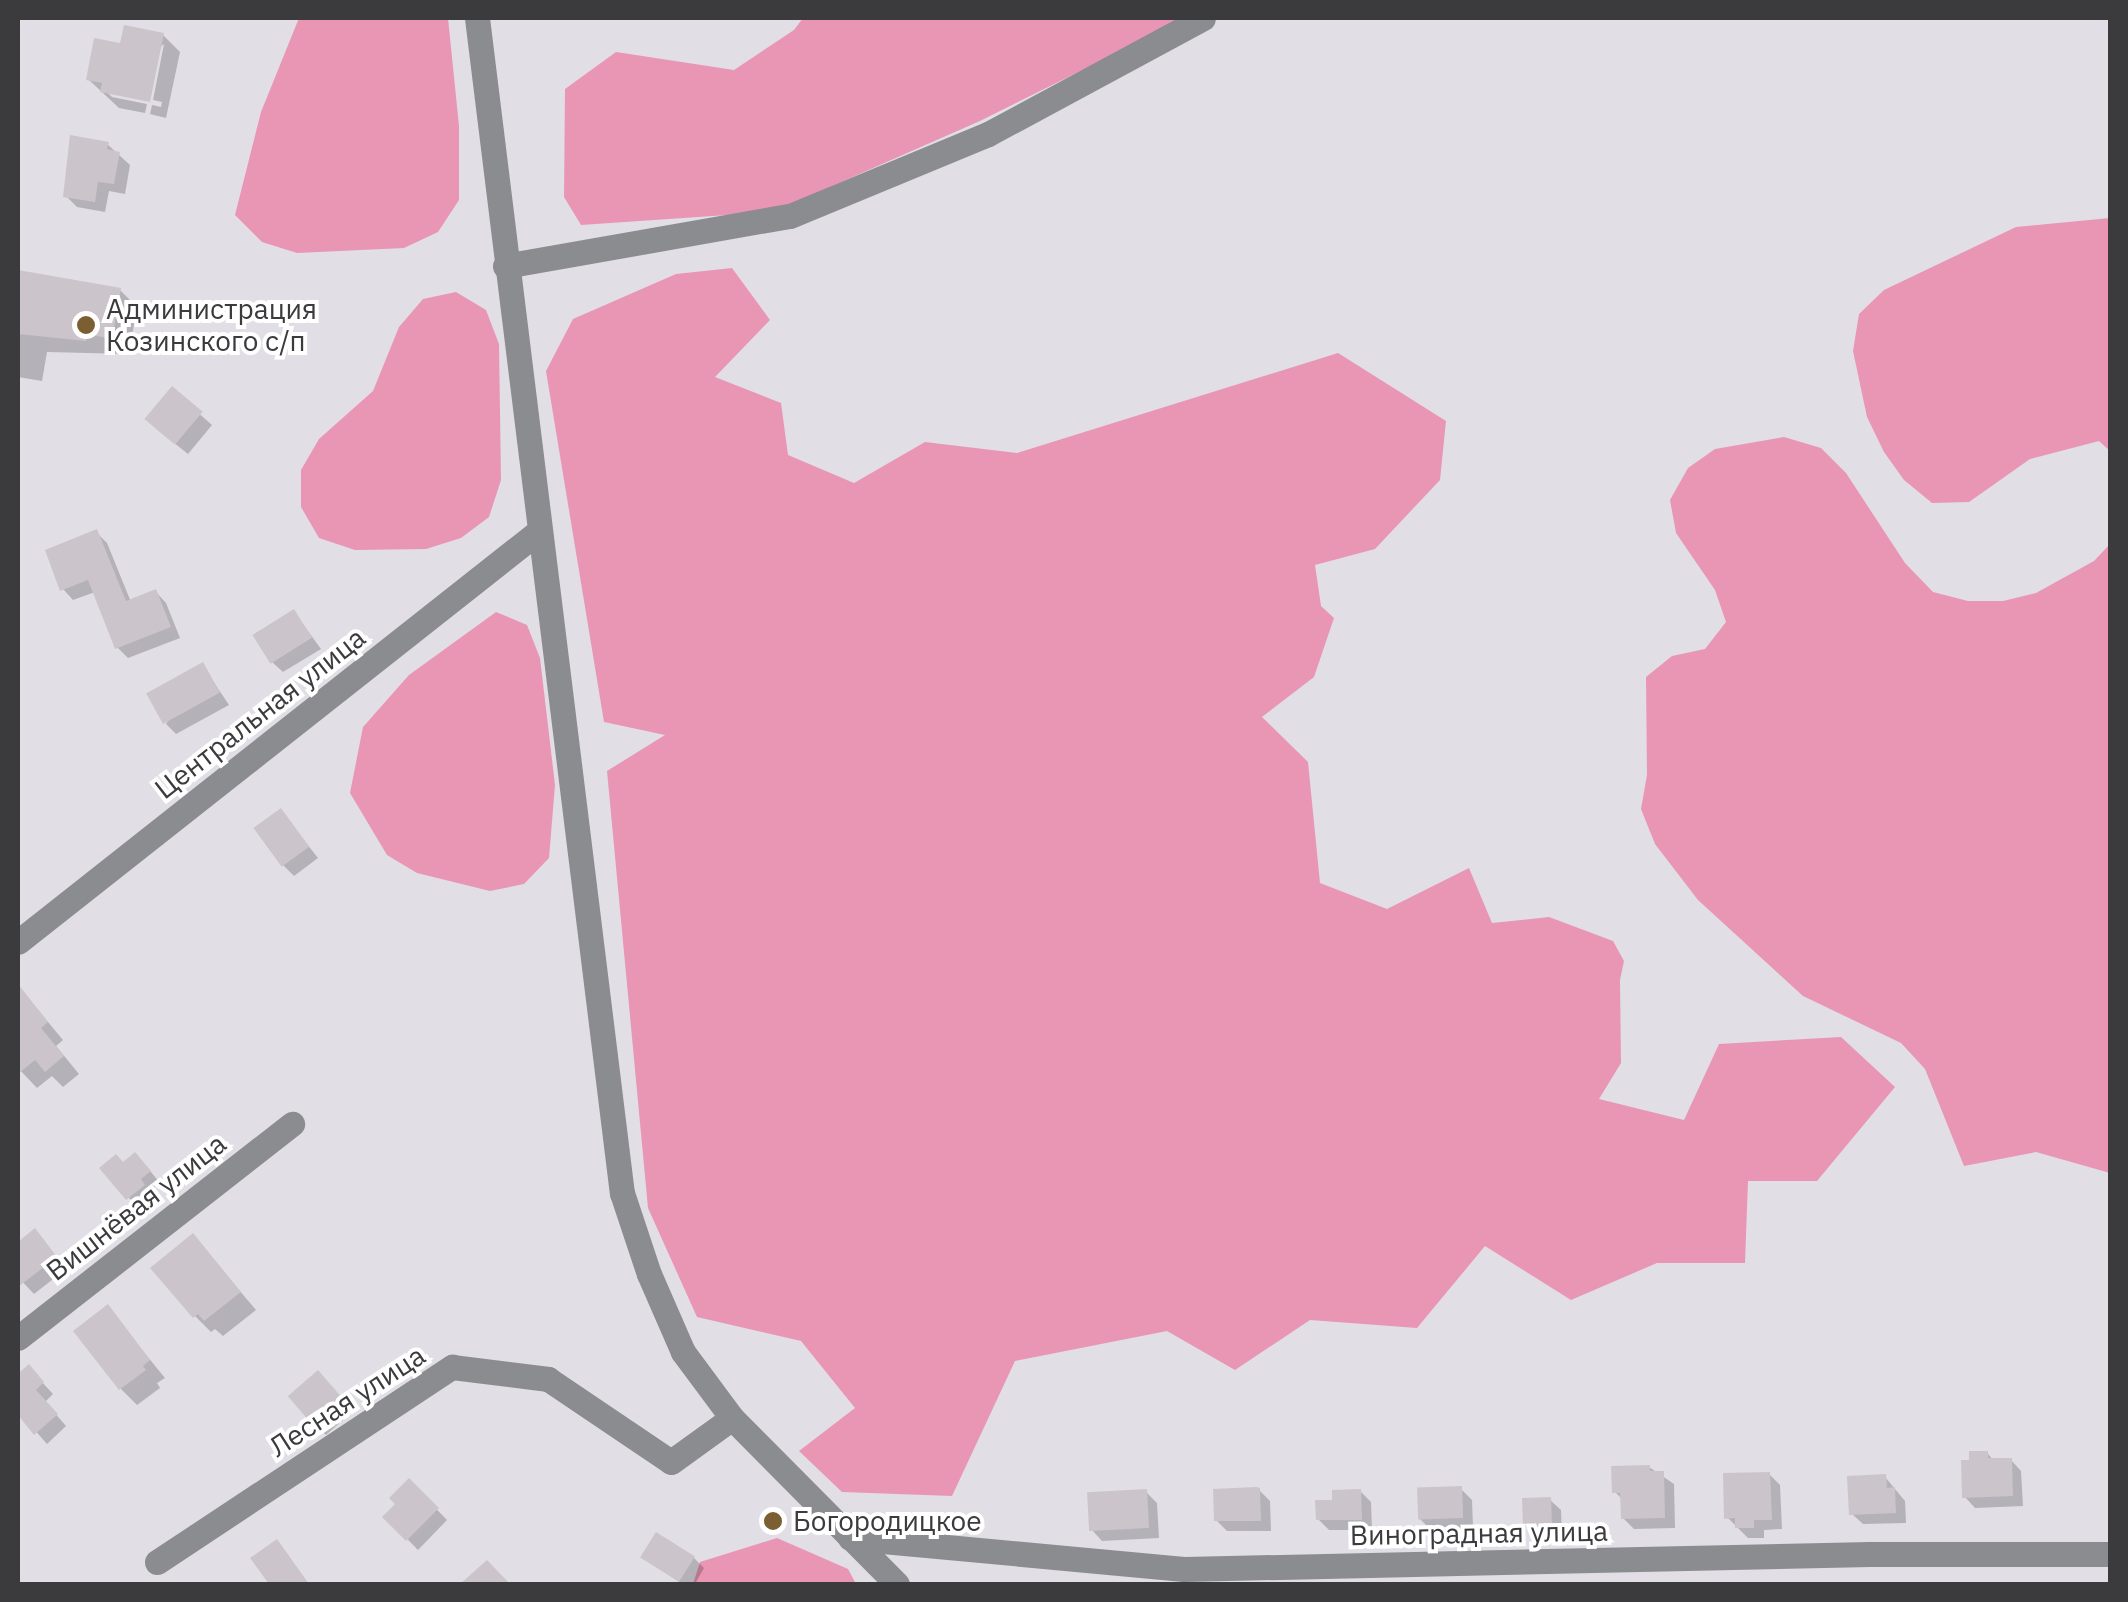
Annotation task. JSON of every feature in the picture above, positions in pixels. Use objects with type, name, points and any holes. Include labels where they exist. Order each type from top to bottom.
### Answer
[{"type":"street","points":[[477,18],[622,1193],[650,1274],[684,1352],[732,1418],[897,1584]]},
{"type":"street","points":[[505,266],[790,216],[988,134],[1204,18]]},
{"type":"street","name":"Центральная улица","points":[[18,942],[539,531]]},
{"type":"street","name":"Вишнёвая улица","points":[[18,1338],[292,1124]]},
{"type":"street","name":"Лесная улица","points":[[157,1562],[452,1367],[548,1379],[671,1462],[732,1418]]},
{"type":"street","name":"Виноградная улица","points":[[850,1538],[1184,1570],[1850,1554],[2110,1554]]},
{"type":"shaded area","points":[[299,18],[448,18],[459,126],[459,200],[438,232],[404,248],[297,253],[262,242],[235,215],[261,112]]},
{"type":"shaded area","points":[[803,18],[1187,18],[980,121],[773,212],[581,225],[564,197],[565,89],[616,52],[734,70],[794,30]]},
{"type":"shaded area","points":[[2110,218],[2110,451],[2099,441],[2030,459],[1969,502],[1932,503],[1904,480],[1884,452],[1867,417],[1853,351],[1859,314],[1884,290],[2016,227]]},
{"type":"shaded area","points":[[732,268],[770,320],[715,377],[781,403],[788,455],[854,483],[925,442],[1017,453],[1338,353],[1446,421],[1440,480],[1375,549],[1315,565],[1321,606],[1334,618],[1314,677],[1262,717],[1308,762],[1320,883],[1387,909],[1469,868],[1492,923],[1549,917],[1613,941],[1624,961],[1620,980],[1621,1063],[1599,1099],[1684,1120],[1719,1044],[1841,1037],[1895,1087],[1817,1181],[1748,1181],[1745,1263],[1657,1263],[1571,1300],[1485,1246],[1417,1328],[1310,1320],[1235,1370],[1167,1331],[1015,1361],[952,1496],[842,1492],[799,1451],[855,1408],[801,1341],[697,1317],[648,1208],[607,771],[665,735],[604,722],[546,371],[573,319],[676,274]]},
{"type":"shaded area","points":[[456,292],[486,310],[499,344],[501,480],[489,517],[461,538],[426,549],[355,550],[319,538],[301,507],[301,470],[319,439],[373,391],[399,327],[423,299]]},
{"type":"shaded area","points":[[1784,437],[1821,448],[1846,473],[1905,563],[1933,592],[1968,601],[2003,601],[2036,593],[2094,561],[2110,544],[2110,1173],[2036,1152],[1964,1166],[1925,1069],[1901,1043],[1803,996],[1698,900],[1655,844],[1641,809],[1647,775],[1646,677],[1672,656],[1705,649],[1726,622],[1715,590],[1676,533],[1670,500],[1688,468],[1715,449]]},
{"type":"shaded area","points":[[496,612],[527,625],[540,658],[555,785],[549,858],[524,884],[490,891],[417,873],[387,855],[350,793],[363,727],[409,675]]},
{"type":"shaded area","points":[[777,1538],[848,1569],[856,1584],[693,1584],[700,1562]]},
{"type":"building","points":[[124,25],[164,33],[150,102],[100,92],[102,83],[86,80],[94,38],[120,43]]},
{"type":"building","points":[[70,135],[109,142],[107,149],[120,152],[114,184],[98,182],[95,202],[63,197]]},
{"type":"building","name":"Администрация Козинского с/п","points":[[18,270],[121,288],[112,339],[87,334],[86,341],[18,334]]},
{"type":"building","points":[[172,386],[203,412],[175,445],[144,419]]},
{"type":"building","points":[[97,529],[126,601],[156,589],[171,627],[115,649],[88,580],[60,591],[45,550]]},
{"type":"building","points":[[294,609],[312,638],[270,664],[252,635]]},
{"type":"building","points":[[203,662],[220,693],[163,724],[146,694]]},
{"type":"building","points":[[281,808],[309,847],[282,867],[253,828]]},
{"type":"building","points":[[18,984],[48,1022],[41,1028],[64,1056],[45,1072],[35,1060],[18,1074]]},
{"type":"building","points":[[135,1152],[151,1171],[141,1179],[145,1185],[126,1200],[99,1168],[116,1154],[123,1162]]},
{"type":"building","points":[[35,1228],[57,1257],[18,1287],[18,1242]]},
{"type":"building","points":[[193,1233],[241,1292],[204,1321],[198,1314],[193,1318],[150,1268]]},
{"type":"building","points":[[108,1304],[150,1360],[143,1366],[146,1370],[119,1390],[73,1331]]},
{"type":"building","points":[[29,1364],[44,1382],[36,1390],[58,1414],[34,1435],[18,1415],[18,1368],[20,1372]]},
{"type":"building","points":[[318,1370],[344,1400],[314,1426],[288,1396]]},
{"type":"building","points":[[1969,1451],[1988,1451],[1988,1458],[2012,1458],[2013,1496],[1962,1498],[1961,1460],[1969,1460]]},
{"type":"building","points":[[1650,1465],[1650,1471],[1664,1471],[1665,1518],[1621,1519],[1620,1493],[1612,1493],[1611,1466]]},
{"type":"building","points":[[1770,1472],[1772,1520],[1754,1520],[1754,1528],[1735,1528],[1735,1518],[1724,1519],[1723,1473]]},
{"type":"building","points":[[1886,1474],[1887,1488],[1895,1487],[1896,1513],[1849,1515],[1847,1476]]},
{"type":"building","points":[[409,1478],[439,1508],[406,1541],[382,1517],[395,1504],[389,1498]]},
{"type":"building","points":[[1462,1486],[1463,1518],[1418,1520],[1417,1488]]},
{"type":"building","points":[[1260,1488],[1261,1521],[1214,1521],[1213,1489]]},
{"type":"building","points":[[1147,1489],[1149,1528],[1089,1531],[1087,1492]]},
{"type":"building","points":[[1361,1489],[1362,1520],[1316,1520],[1315,1500],[1332,1500],[1332,1490]]},
{"type":"building","points":[[1551,1497],[1552,1526],[1523,1527],[1522,1498]]},
{"type":"building","points":[[656,1532],[695,1556],[679,1582],[640,1557]]},
{"type":"building","points":[[277,1539],[309,1584],[269,1584],[250,1558]]},
{"type":"building","points":[[487,1560],[510,1584],[460,1584]]},
{"type":"place","name":"Администрация Козинского с/п","points":[[86,325]]},
{"type":"place","name":"Богородицкое","points":[[773,1521]]}]
